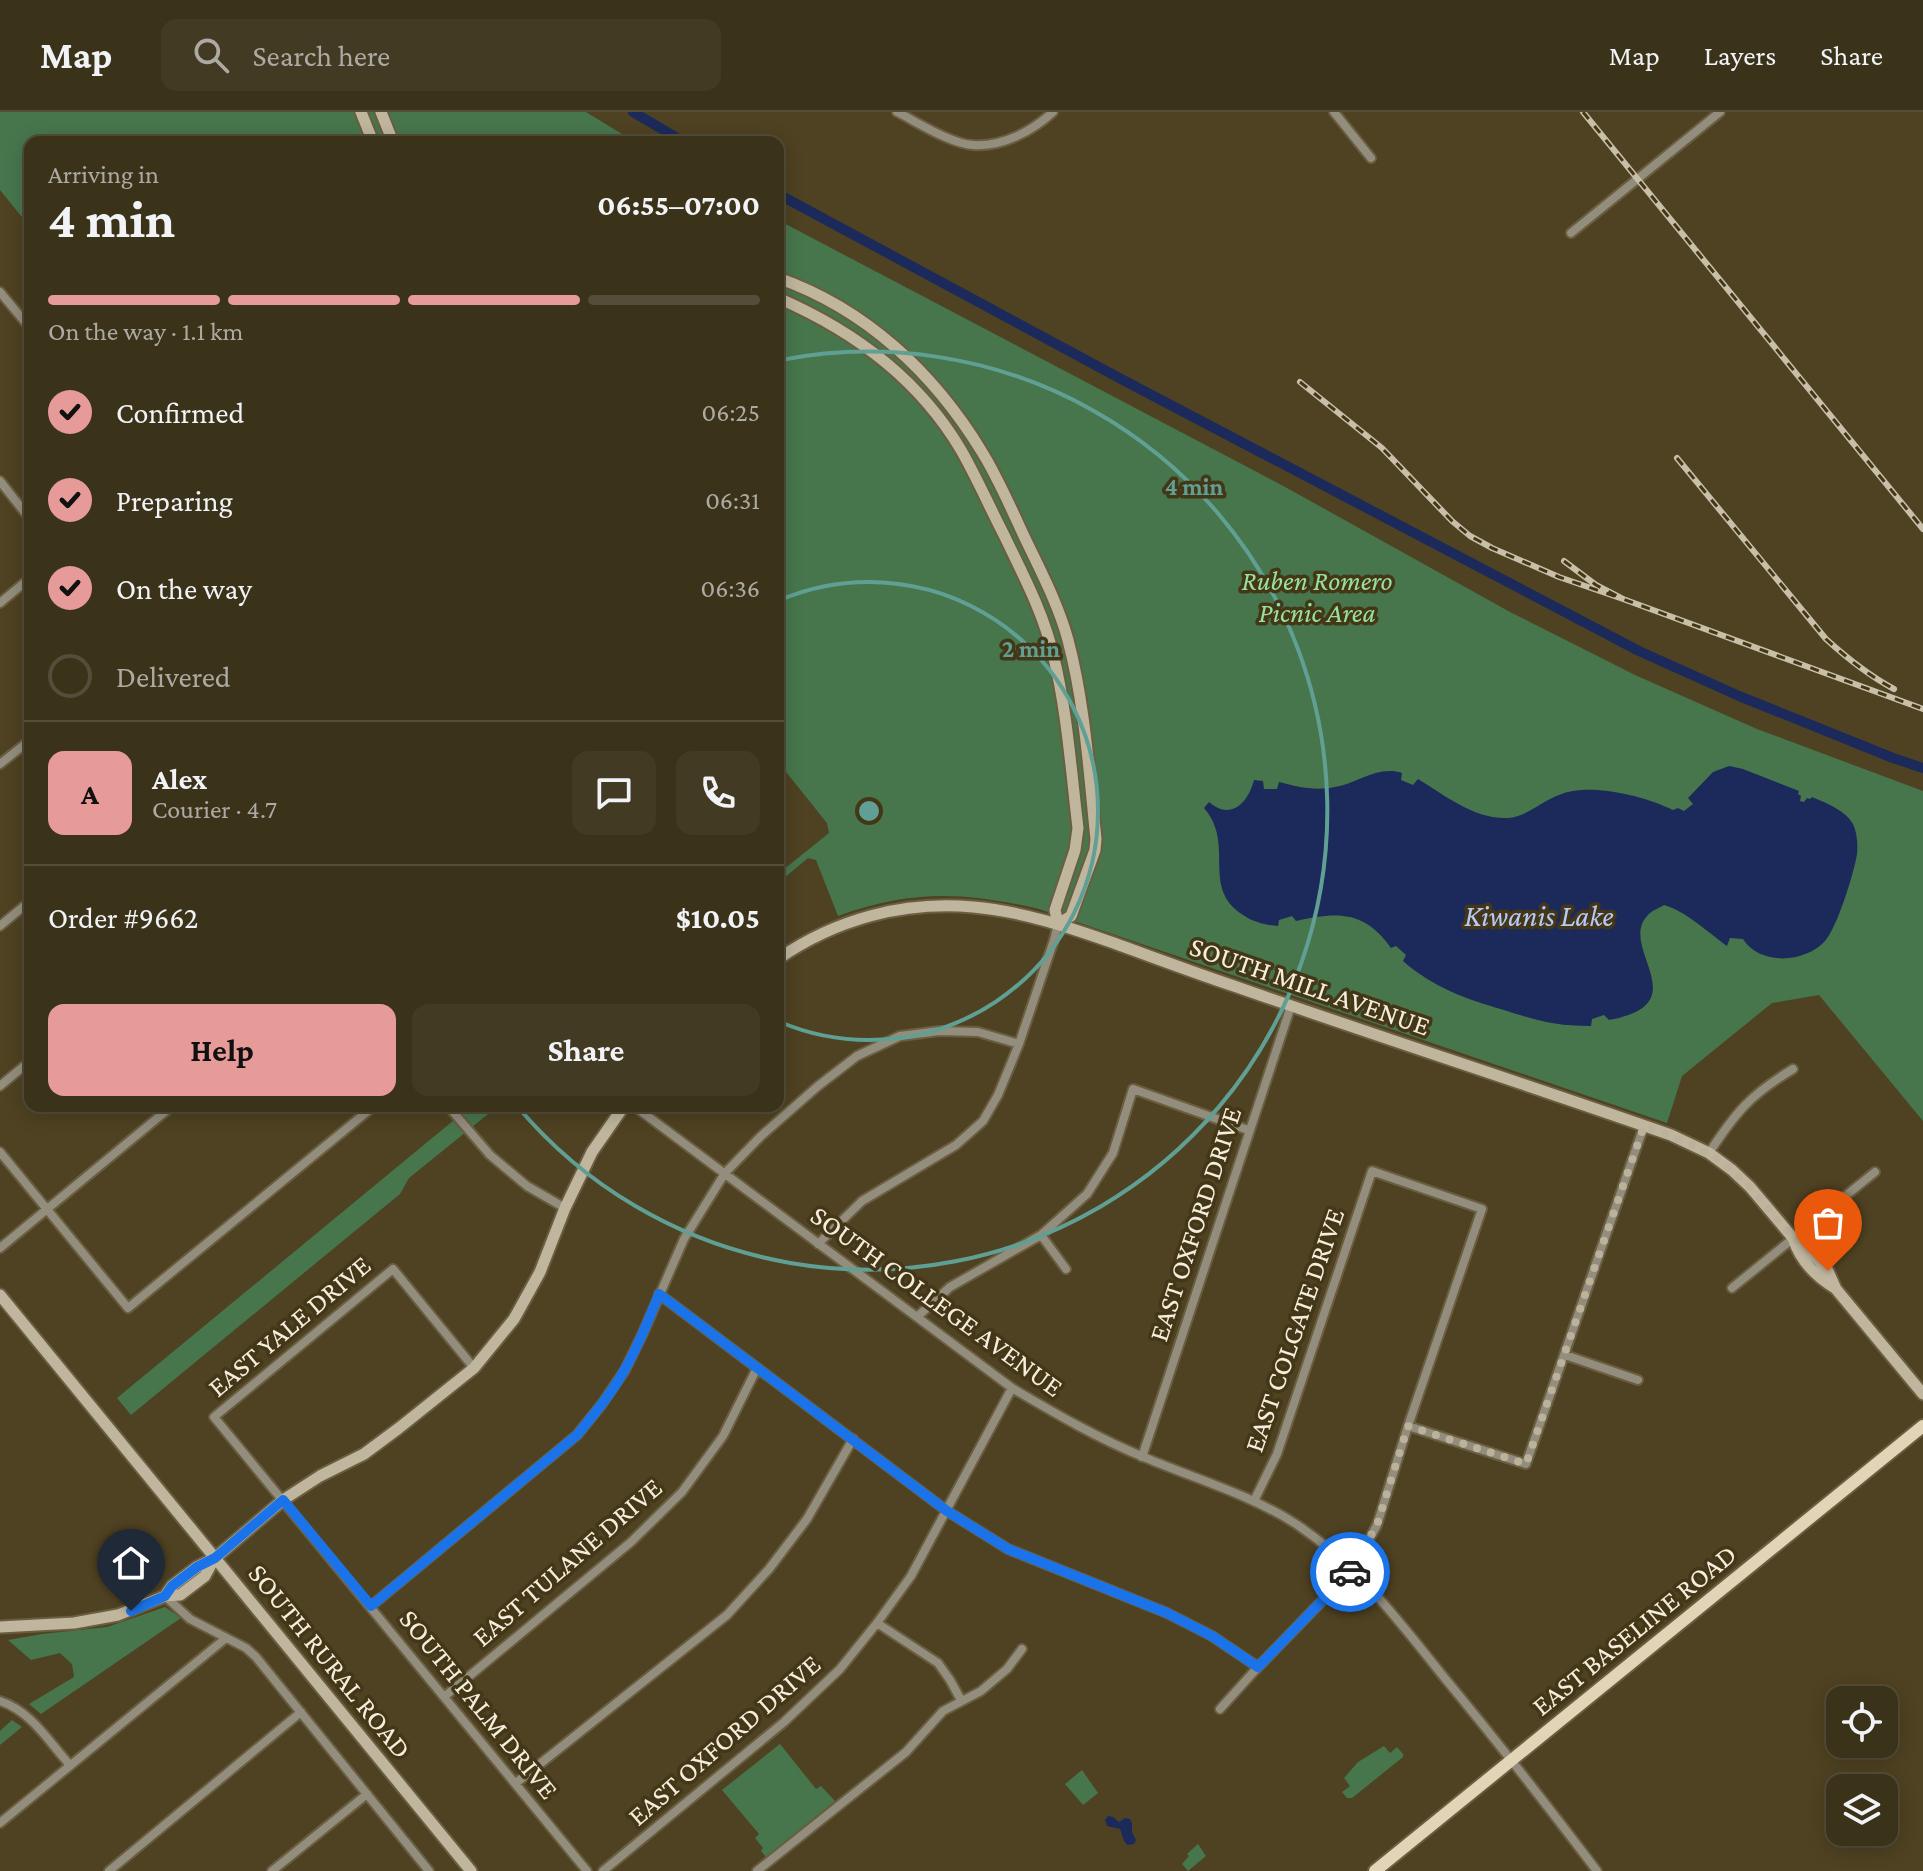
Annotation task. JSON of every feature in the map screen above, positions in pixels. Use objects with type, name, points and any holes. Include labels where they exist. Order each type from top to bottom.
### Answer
[{"type":"main road","name":"EAST BASELINE ROAD","points":[[1375,1871],[1923,1426]]},
{"type":"street","points":[[361,112],[371,136]]},
{"type":"street","points":[[381,112],[391,136]]},
{"type":"street","points":[[897,112],[943,136],[971,146],[1017,136],[1036,127],[1053,112]]},
{"type":"street","points":[[1334,112],[1371,158]]},
{"type":"street","points":[[1571,233],[1720,112]]},
{"type":"street","points":[[784,280],[854,315],[901,350],[942,393],[984,455],[1048,586],[1070,647],[1080,697],[1096,839],[1095,850],[1071,916],[1058,924]]},
{"type":"street","points":[[0,292],[24,321]]},
{"type":"street","points":[[784,301],[849,334],[901,375],[942,421],[962,451],[1040,612],[1053,652],[1078,828],[1075,850],[1055,910],[1058,924],[1054,940],[1019,1044],[998,1095],[983,1121],[956,1145],[862,1201],[818,1244]]},
{"type":"street","points":[[0,481],[24,511]]},
{"type":"street","points":[[0,603],[24,583]]},
{"type":"street","points":[[1053,652],[1070,647]]},
{"type":"street","points":[[0,764],[24,745]]},
{"type":"street","points":[[1063,883],[1081,889]]},
{"type":"street","points":[[0,926],[24,906]]},
{"type":"street","name":"SOUTH MILL AVENUE","points":[[784,955],[838,926],[896,910],[971,907],[1012,913],[1058,924],[1671,1135],[1709,1153],[1750,1187],[1793,1238],[1806,1246],[1828,1271],[1836,1289],[1923,1394]]},
{"type":"street","name":"EAST OXFORD DRIVE","points":[[1142,1457],[1291,1006]]},
{"type":"street","points":[[371,1606],[577,1435],[625,1370],[684,1239],[725,1173],[761,1136],[818,1086],[857,1056],[900,1036],[939,1031],[978,1032],[1019,1044]]},
{"type":"street","points":[[0,1086],[24,1066]]},
{"type":"street","points":[[1709,1153],[1741,1108],[1766,1086],[1793,1069]]},
{"type":"street","points":[[917,1317],[950,1287],[1041,1235],[1087,1194],[1113,1153],[1133,1089],[1248,1130]]},
{"type":"street","points":[[0,1248],[165,1112]]},
{"type":"street","points":[[0,1152],[128,1308],[367,1112]]},
{"type":"street","points":[[453,1112],[490,1155],[527,1186],[565,1208]]},
{"type":"street","points":[[0,1627],[99,1620],[131,1611],[165,1596],[180,1595],[205,1576],[215,1558],[283,1500],[320,1476],[364,1454],[474,1368],[514,1319],[540,1272],[565,1208],[592,1152],[620,1112]]},
{"type":"street","name":"SOUTH COLLEGE AVENUE","points":[[642,1112],[1012,1388],[1077,1427],[1142,1457],[1254,1501],[1293,1522],[1352,1570],[1386,1605],[1597,1871]]},
{"type":"street","points":[[1220,1709],[1352,1570],[1377,1525],[1408,1426],[1526,1464],[1644,1126]]},
{"type":"street","name":"EAST COLGATE DRIVE","points":[[1254,1501],[1277,1454],[1372,1171],[1482,1209],[1408,1426]]},
{"type":"street","points":[[1732,1288],[1875,1172]]},
{"type":"street","points":[[1041,1235],[1066,1269]]},
{"type":"street","name":"EAST YALE DRIVE","points":[[214,1417],[393,1269],[474,1368]]},
{"type":"street","points":[[659,1294],[947,1511],[1008,1549],[1167,1613],[1212,1636],[1258,1667]]},
{"type":"street","name":"SOUTH RURAL ROAD","points":[[0,1295],[471,1871]]},
{"type":"street","points":[[1565,1355],[1638,1380]]},
{"type":"street","name":"EAST TULANE DRIVE","points":[[444,1697],[631,1542],[682,1492],[723,1436],[757,1368]]},
{"type":"street","name":"EAST OXFORD DRIVE","points":[[603,1871],[784,1722],[840,1669],[911,1576],[1012,1388]]},
{"type":"street","name":"SOUTH PALM DRIVE","points":[[214,1417],[587,1871]]},
{"type":"street","points":[[516,1783],[727,1615],[769,1569],[807,1519],[853,1439]]},
{"type":"street","points":[[165,1596],[190,1619],[246,1648],[256,1657],[429,1871]]},
{"type":"street","points":[[877,1623],[938,1663],[961,1700]]},
{"type":"street","points":[[0,1823],[226,1638]]},
{"type":"street","points":[[757,1871],[906,1752],[943,1711],[981,1691],[1007,1669],[1022,1649]]},
{"type":"street","points":[[0,1701],[25,1714],[70,1765]]},
{"type":"street","points":[[109,1871],[301,1712]]},
{"type":"street","points":[[272,1871],[367,1794]]},
{"type":"green space","points":[[0,112],[586,112],[625,136],[24,136],[24,220],[0,190]]},
{"type":"green space","name":"Ruben Romero Picnic Area","points":[[784,223],[1287,488],[1510,612],[1635,675],[1757,729],[1923,791],[1923,1121],[1819,995],[1772,1003],[1682,1076],[1667,1123],[1039,909],[987,899],[938,896],[890,901],[838,916],[816,860],[808,858],[784,878],[784,869],[829,833],[827,823],[784,769]]},
{"type":"green space","points":[[464,1112],[491,1112],[409,1178],[400,1194],[131,1415],[117,1398]]},
{"type":"green space","points":[[165,1607],[181,1618],[41,1714],[29,1704],[74,1677],[72,1664],[60,1653],[31,1660],[8,1640],[107,1627]]},
{"type":"green space","points":[[12,1720],[22,1727],[0,1745],[0,1731]]},
{"type":"green space","points":[[780,1744],[816,1789],[821,1786],[835,1801],[766,1857],[755,1838],[759,1834],[722,1790]]},
{"type":"green space","points":[[1384,1746],[1390,1753],[1397,1747],[1403,1757],[1352,1798],[1347,1798],[1342,1792],[1350,1786],[1344,1778],[1358,1762]]},
{"type":"green space","points":[[1082,1770],[1098,1793],[1083,1805],[1065,1784]]},
{"type":"green space","points":[[1198,1844],[1206,1856],[1188,1871],[1182,1864]]},
{"type":"water","name":"Kiwanis Lake","points":[[1729,766],[1799,791],[1800,801],[1812,797],[1829,804],[1853,824],[1857,854],[1835,925],[1825,941],[1806,954],[1771,957],[1760,954],[1743,939],[1730,938],[1727,946],[1688,917],[1664,905],[1649,914],[1641,928],[1641,943],[1653,988],[1649,1001],[1635,1012],[1609,1020],[1604,1015],[1592,1019],[1591,1026],[1537,1020],[1451,992],[1403,961],[1406,955],[1396,946],[1391,948],[1371,926],[1360,920],[1324,916],[1296,921],[1292,916],[1279,920],[1278,926],[1259,923],[1247,917],[1230,904],[1223,892],[1218,836],[1204,808],[1209,802],[1224,810],[1238,807],[1248,796],[1254,780],[1263,781],[1264,789],[1277,789],[1279,782],[1320,789],[1393,771],[1402,773],[1401,780],[1413,785],[1418,779],[1472,811],[1496,818],[1515,817],[1559,795],[1585,790],[1616,792],[1684,811],[1693,804],[1688,798],[1713,772]]},
{"type":"water","points":[[1108,1816],[1119,1822],[1130,1819],[1136,1840],[1134,1844],[1127,1845],[1120,1829],[1107,1826],[1105,1820]]},
{"type":"waterway","points":[[633,112],[674,136]]},
{"type":"waterway","points":[[784,197],[1123,380],[1639,651],[1739,696],[1923,768]]},
{"type":"railway","points":[[1583,112],[1923,529]]},
{"type":"railway","points":[[1300,382],[1382,448],[1470,536],[1559,577],[1623,599]]},
{"type":"railway","points":[[1677,458],[1826,639],[1858,666],[1894,689]]},
{"type":"railway","points":[[1564,561],[1596,585],[1623,599],[1923,709]]},
{"type":"way so far","points":[[1350,1572],[1377,1525],[1408,1426],[1526,1464],[1644,1126],[1689,1143],[1721,1161],[1750,1187],[1793,1238],[1806,1246],[1828,1271]]},
{"type":"route","points":[[131,1611],[165,1596],[172,1586],[215,1558],[283,1500],[371,1606],[577,1435],[625,1370],[659,1294],[947,1511],[1008,1549],[1167,1613],[1212,1636],[1258,1667],[1350,1572]]}]
